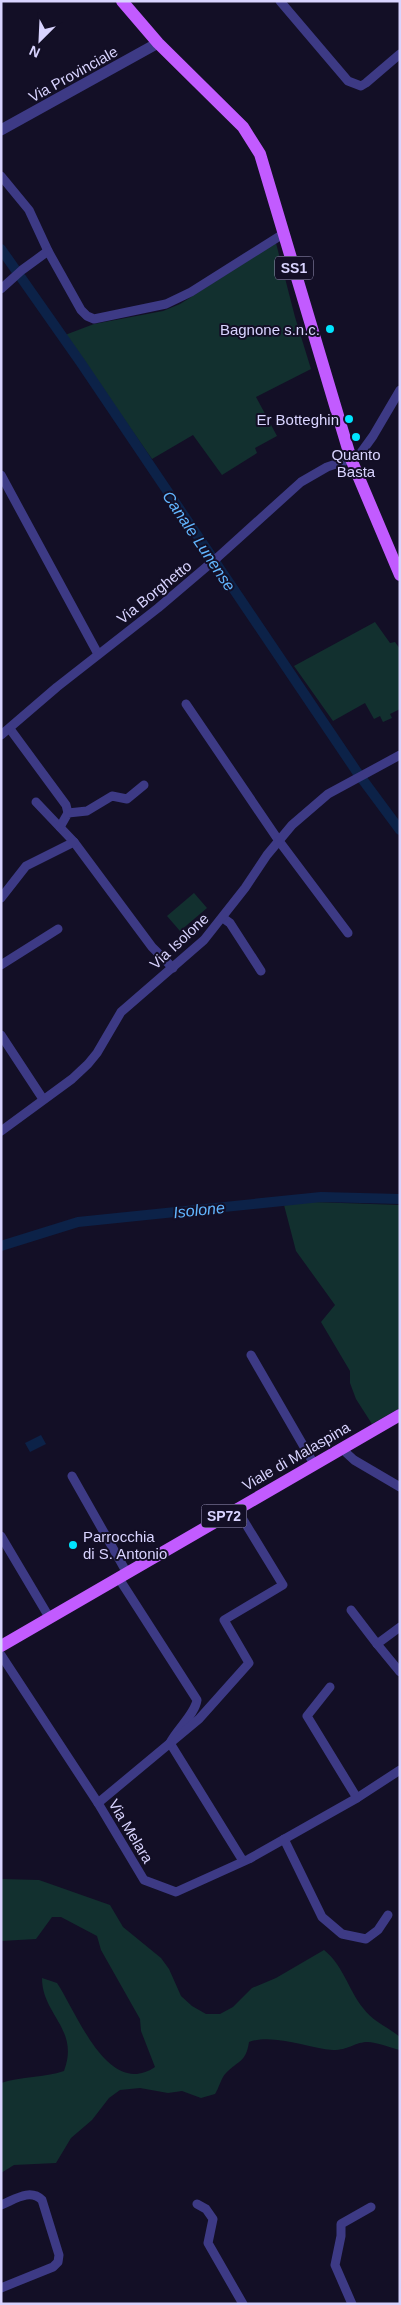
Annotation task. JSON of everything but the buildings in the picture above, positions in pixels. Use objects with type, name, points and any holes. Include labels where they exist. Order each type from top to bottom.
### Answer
[{"type":"main road","name":"SS1","points":[[122,1],[158,43],[243,127],[260,154],[351,459],[400,575]]},
{"type":"main road","name":"Viale di Malaspina","points":[[1,1646],[236,1508],[400,1415]]},
{"type":"street","points":[[280,1],[348,81],[355,85],[361,86],[366,83],[400,54]]},
{"type":"street","name":"Via Provinciale","points":[[1,130],[158,43]]},
{"type":"street","points":[[1,176],[29,210],[48,251],[81,310],[91,318],[98,319],[166,304],[191,292],[284,234]]},
{"type":"street","points":[[1,289],[18,273],[48,251]]},
{"type":"street","points":[[351,459],[360,454],[373,436],[400,390]]},
{"type":"street","name":"Via Borghetto","points":[[1,735],[57,687],[218,557],[301,482],[327,467],[351,459]]},
{"type":"street","points":[[1,475],[98,654]]},
{"type":"street","points":[[186,704],[279,841],[348,933]]},
{"type":"street","points":[[10,729],[66,805],[68,813],[60,827]]},
{"type":"street","name":"Via Isolone","points":[[1,1131],[72,1079],[88,1064],[97,1053],[121,1012],[204,940],[223,918],[267,855],[304,814],[328,794],[400,755]]},
{"type":"street","points":[[68,813],[87,811],[112,796],[127,799],[144,785]]},
{"type":"street","points":[[36,802],[74,842],[152,947],[173,968]]},
{"type":"street","points":[[1,898],[26,866],[74,842]]},
{"type":"street","points":[[223,918],[230,923],[262,971]]},
{"type":"street","points":[[1,965],[58,929]]},
{"type":"street","points":[[1,1035],[44,1098]]},
{"type":"street","points":[[250,1355],[314,1464]]},
{"type":"street","points":[[341,1448],[354,1460],[400,1487]]},
{"type":"street","points":[[72,1476],[122,1575],[197,1700],[196,1708],[177,1730],[170,1743]]},
{"type":"street","points":[[98,1803],[199,1719],[249,1663],[224,1620],[283,1585],[236,1508]]},
{"type":"street","points":[[1,1536],[49,1617]]},
{"type":"street","points":[[351,1610],[400,1672]]},
{"type":"street","points":[[377,1644],[400,1627]]},
{"type":"street","name":"Via Melara","points":[[1,1655],[98,1803],[144,1880],[176,1892],[244,1861],[356,1798],[400,1770]]},
{"type":"street","points":[[330,1687],[307,1716],[356,1798]]},
{"type":"street","points":[[170,1743],[244,1861]]},
{"type":"street","points":[[284,1839],[322,1917],[342,1934],[366,1940],[378,1930],[388,1915]]},
{"type":"street","points":[[1,2205],[30,2194],[37,2195],[42,2200],[59,2255],[58,2262],[53,2267],[1,2288]]},
{"type":"street","points":[[197,2204],[213,2218],[208,2243],[243,2304]]},
{"type":"street","points":[[352,2304],[335,2265],[341,2236],[340,2227],[341,2224],[371,2206]]},
{"type":"green space","points":[[276,243],[311,369],[256,397],[277,436],[255,448],[257,453],[222,475],[193,435],[152,459],[65,335],[94,324],[163,311],[180,304]]},
{"type":"green space","points":[[375,622],[390,643],[395,642],[400,649],[400,709],[390,714],[392,718],[383,722],[380,716],[374,719],[365,703],[333,721],[294,666]]},
{"type":"green space","points":[[194,893],[207,908],[180,931],[167,916]]},
{"type":"green space","points":[[313,1202],[400,1205],[400,1408],[372,1424],[356,1399],[350,1383],[350,1371],[321,1322],[335,1305],[296,1251],[284,1205]]},
{"type":"green space","points":[[1,1879],[39,1880],[110,1905],[123,1927],[161,1958],[169,1969],[181,1996],[192,2006],[206,2014],[220,2014],[233,2007],[252,1988],[276,1978],[324,1950],[341,1970],[367,2013],[400,2037],[400,2050],[369,2042],[333,2050],[280,2040],[269,2039],[249,2042],[244,2057],[224,2075],[215,2094],[201,2098],[182,2091],[168,2093],[140,2088],[120,2090],[109,2098],[92,2120],[71,2138],[56,2163],[14,2165],[1,2173],[1,2083],[64,2071],[68,2056],[64,2033],[48,2002],[42,1978],[57,1983],[84,2031],[109,2062],[123,2072],[138,2074],[155,2067],[141,2031],[140,2019],[101,1950],[97,1936],[61,1917],[52,1917],[36,1939],[1,1941]]},
{"type":"water","points":[[41,1435],[46,1444],[30,1452],[25,1443]]},
{"type":"waterway","name":"Canale Lunense","points":[[1,249],[81,363],[357,772],[400,830]]},
{"type":"waterway","name":"Isolone","points":[[1,1246],[78,1222],[321,1197],[400,1199]]},
{"type":"place","name":"Bagnone s.n.c.","points":[[330,329]]},
{"type":"place","name":"Er Botteghin","points":[[349,419]]},
{"type":"place","name":"Quanto Basta","points":[[356,437]]},
{"type":"place","name":"Parrocchia di S. Antonio","points":[[73,1545]]}]
